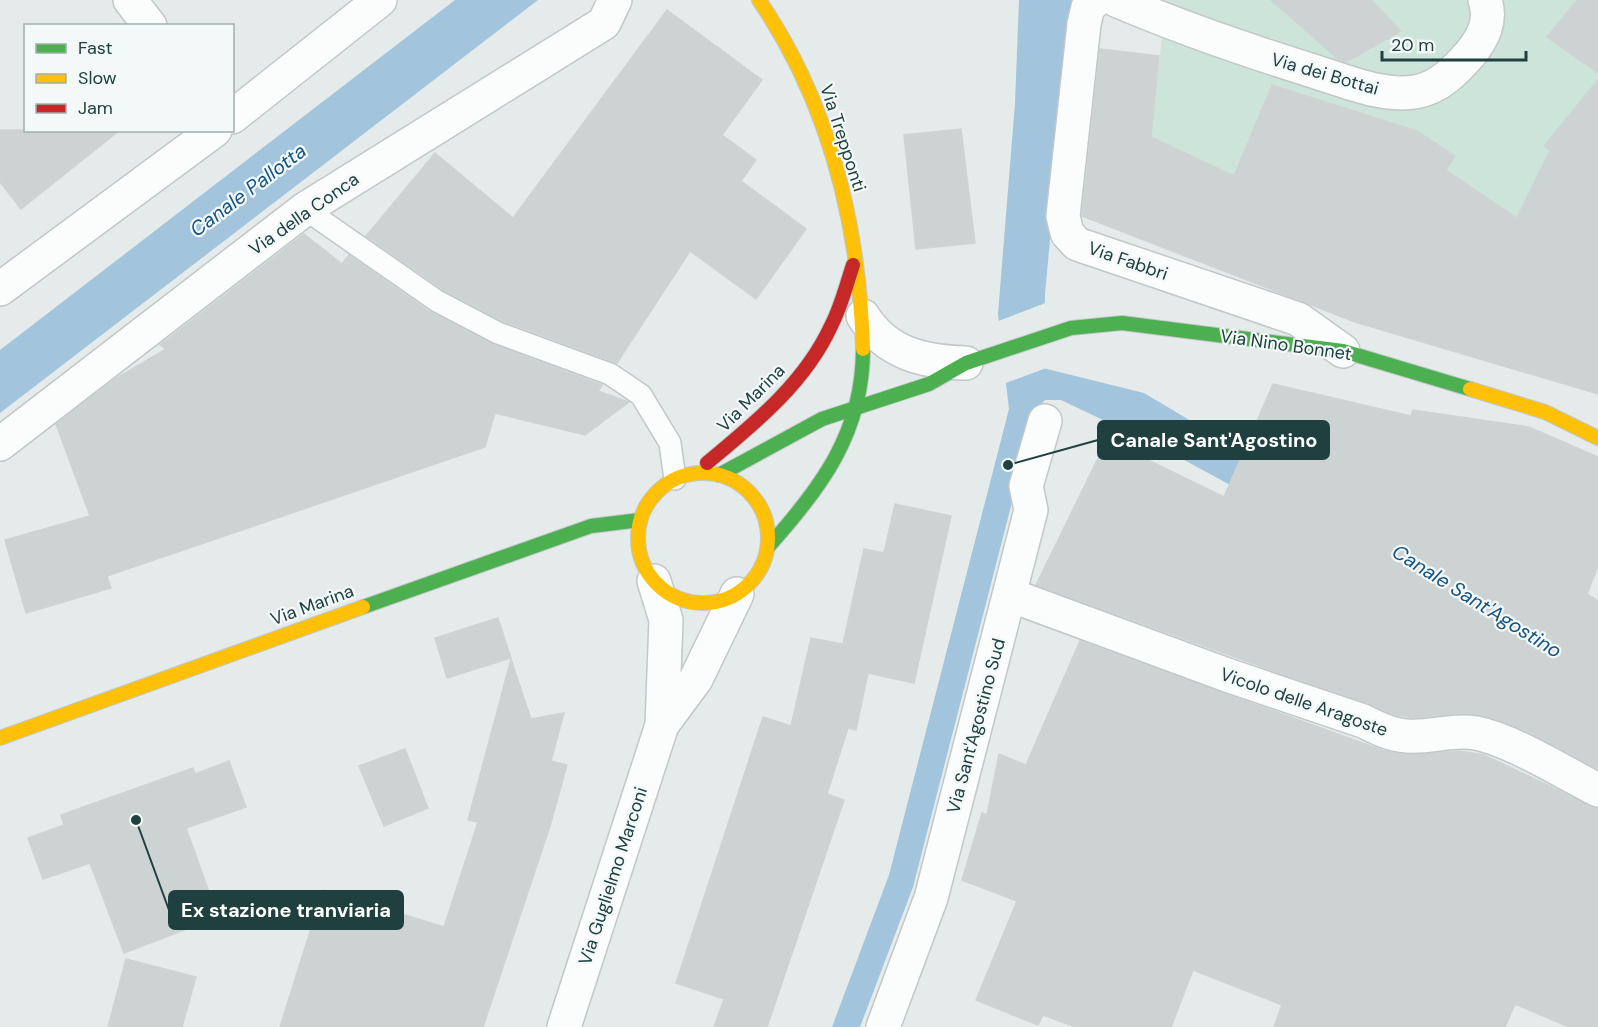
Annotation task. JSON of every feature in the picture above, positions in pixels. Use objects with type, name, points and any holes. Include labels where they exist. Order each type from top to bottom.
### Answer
[{"type":"street","points":[[130,0],[148,24]]},
{"type":"street","points":[[234,115],[380,0]]},
{"type":"street","name":"Via Trepponti","points":[[759,0],[811,91],[841,182],[854,264]]},
{"type":"street","name":"Via Fabbri","points":[[1096,0],[1088,7],[1084,24],[1063,216],[1067,233],[1077,244],[1299,319],[1343,351]]},
{"type":"street","name":"Via dei Bottai","points":[[1116,0],[1198,34],[1363,87],[1394,94],[1418,92],[1440,83],[1457,69],[1483,38],[1488,20],[1485,0]]},
{"type":"street","name":"Via della Conca","points":[[0,444],[305,209],[610,11]]},
{"type":"street","points":[[0,289],[212,132]]},
{"type":"street","points":[[768,547],[765,515],[757,501],[747,489],[719,474],[685,476],[651,499],[640,520],[638,541],[641,556],[654,581],[672,595],[693,603],[716,603],[737,594],[758,574],[768,547],[799,513],[846,439],[857,408],[865,356],[863,316],[854,264]]},
{"type":"street","name":"Via Marina","points":[[685,476],[747,430],[795,381],[828,335],[854,264]]},
{"type":"street","name":"Via Nino Bonnet","points":[[863,316],[873,332],[908,356],[926,360],[966,363]]},
{"type":"street","name":"Via Nino Bonnet","points":[[719,474],[822,419],[929,384],[966,363],[1071,328],[1122,323],[1343,351],[1545,412],[1598,438]]},
{"type":"street","name":"Via Sant'Agostino Sud","points":[[883,1027],[931,898],[1031,510],[1026,486],[1045,421]]},
{"type":"street","name":"Via Marina","points":[[0,738],[528,547],[591,526],[640,520]]},
{"type":"street","name":"Via Guglielmo Marconi","points":[[564,1027],[662,725],[666,620],[654,581]]},
{"type":"street","name":"Via Guglielmo Marconi","points":[[662,725],[696,679],[737,594]]},
{"type":"street","name":"Vicolo delle Aragoste","points":[[1010,595],[1227,675],[1363,721],[1383,731],[1407,736],[1461,731],[1501,741],[1598,790]]},
{"type":"lane","points":[[305,209],[437,301],[498,333],[610,374],[641,395],[670,443],[685,476]]},
{"type":"green space","points":[[1166,0],[1598,0],[1598,338],[1148,162]]},
{"type":"water","name":"Canale Pallotta","points":[[455,0],[538,0],[0,413],[0,350]]},
{"type":"water","points":[[1019,0],[1072,0],[1045,294],[1043,368],[1144,393],[1354,518],[1267,505],[1164,449],[1061,400],[1045,400],[1036,409],[913,887],[860,1027],[832,1027],[889,875],[1009,409],[998,314],[1015,103]]},
{"type":"pier","points":[[1048,302],[1046,366],[1049,367],[1003,384],[996,322]]},
{"type":"building","points":[[1271,0],[1371,0],[1401,31],[1346,62],[1339,60]]},
{"type":"building","points":[[1577,0],[1598,0],[1598,73],[1547,37]]},
{"type":"building","points":[[667,10],[762,80],[722,135],[756,160],[741,181],[806,229],[756,299],[690,251],[617,363],[503,321],[444,290],[366,236],[435,153],[513,218]]},
{"type":"building","points":[[1100,49],[1159,56],[1151,137],[1234,176],[1272,85],[1417,131],[1455,156],[1446,170],[1517,218],[1550,151],[1544,146],[1598,80],[1598,394],[1355,322],[1082,216]]},
{"type":"building","points":[[961,129],[975,243],[916,249],[904,135]]},
{"type":"building","points":[[0,130],[117,132],[21,209],[0,182]]},
{"type":"building","points":[[304,234],[342,264],[349,255],[430,312],[492,344],[602,385],[598,391],[629,402],[585,435],[495,413],[485,447],[107,576],[111,588],[26,613],[5,540],[90,516],[56,424],[115,379],[166,349],[160,345]]},
{"type":"building","points":[[1273,384],[1411,416],[1413,410],[1529,427],[1598,457],[1598,566],[1587,594],[1598,601],[1598,769],[1530,733],[1497,719],[1467,713],[1415,718],[1395,715],[1036,585],[1107,440],[1224,497]]},
{"type":"building","points":[[895,504],[951,516],[914,683],[868,673],[856,730],[848,728],[827,794],[844,800],[767,1027],[714,1027],[724,999],[676,983],[763,717],[791,726],[811,638],[843,644],[864,549],[884,553]]},
{"type":"building","points":[[498,618],[511,658],[447,678],[435,638]]},
{"type":"building","points":[[1080,641],[1385,751],[1406,755],[1459,751],[1484,755],[1598,809],[1598,1027],[1569,1027],[1515,1004],[1505,1027],[1274,1027],[1282,1005],[1193,970],[1171,1027],[1075,1027],[1043,1015],[1038,1025],[976,1000],[1017,901],[962,880],[982,813],[987,815],[999,754],[1026,765]]},
{"type":"building","points":[[511,659],[531,719],[564,713],[551,761],[567,765],[550,826],[483,1027],[280,1027],[323,890],[444,927],[478,822],[468,820]]},
{"type":"building","points":[[405,749],[428,808],[384,826],[359,766]]},
{"type":"building","points":[[229,761],[246,807],[186,828],[218,917],[124,953],[90,863],[43,879],[28,838],[64,825],[61,815],[193,768],[195,774]]},
{"type":"building","points":[[126,959],[196,977],[182,1027],[108,1027]]},
{"type":"traffic: fast","points":[[719,475],[822,419],[929,384],[966,363],[1071,328],[1122,323],[1343,351],[1470,389]]},
{"type":"traffic: fast","points":[[768,547],[806,502],[836,457],[856,407],[863,349]]},
{"type":"traffic: fast","points":[[363,607],[591,526],[640,520]]},
{"type":"traffic: slow","points":[[759,0],[783,39],[804,81],[822,123],[836,167],[855,257],[863,349]]},
{"type":"traffic: slow","points":[[1470,389],[1545,412],[1598,438]]},
{"type":"traffic: slow","points":[[703,473],[728,478],[749,492],[763,513],[768,538],[763,563],[749,584],[728,598],[703,603],[678,598],[657,584],[643,563],[638,538],[643,513],[657,492],[678,478],[703,473]]},
{"type":"traffic: slow","points":[[0,738],[363,607]]},
{"type":"traffic: jam","points":[[707,463],[760,418],[807,366],[835,319],[853,265]]},
{"type":"place","name":"Canale Sant'Agostino","points":[[1008,465]]},
{"type":"place","name":"Ex stazione tranviaria","points":[[136,820]]}]
